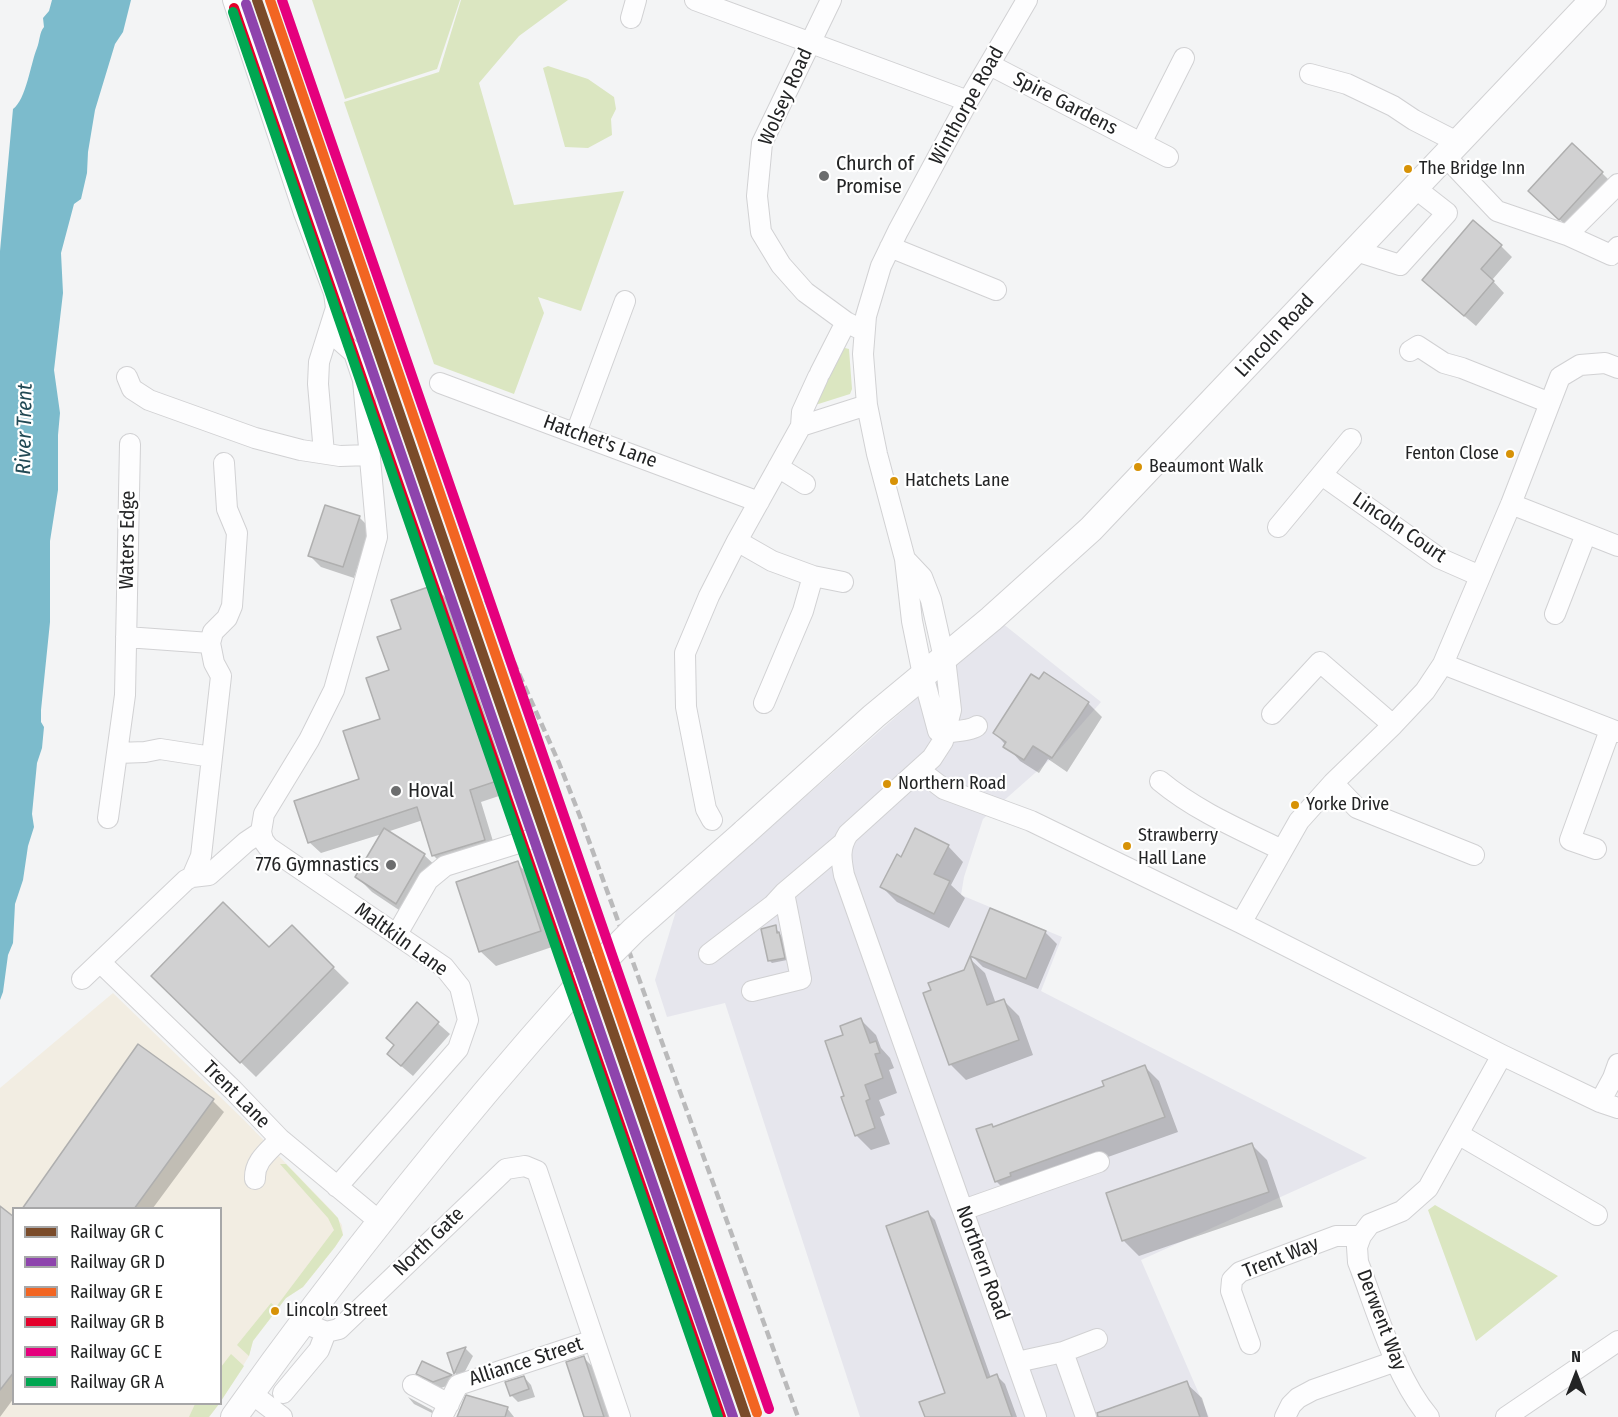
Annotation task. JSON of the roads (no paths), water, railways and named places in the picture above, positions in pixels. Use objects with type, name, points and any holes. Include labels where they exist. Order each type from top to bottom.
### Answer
[{"type":"main road","name":"Lincoln Road","points":[[302,1322],[379,1221],[506,1067],[576,988],[634,930],[1090,530],[1593,0]]},
{"type":"main road","points":[[234,1417],[302,1322]]},
{"type":"street","points":[[233,0],[334,293],[336,308],[319,363],[324,453]]},
{"type":"street","points":[[694,0],[968,101]]},
{"type":"street","name":"Wolsey Road","points":[[831,0],[762,143],[757,196],[761,232],[781,265],[805,292],[846,322],[864,332]]},
{"type":"street","name":"Winthorpe Road","points":[[923,675],[912,621],[905,559],[867,405],[863,354],[866,316],[878,276],[890,248],[968,101],[1027,0]]},
{"type":"street","name":"Spire Gardens","points":[[1141,142],[1184,58]]},
{"type":"street","name":"Spire Gardens","points":[[990,65],[1168,157]]},
{"type":"street","points":[[1310,75],[1347,84],[1384,101],[1414,120],[1451,149],[1497,211],[1567,235],[1611,255],[1618,247]]},
{"type":"street","points":[[1567,235],[1618,184]]},
{"type":"street","points":[[1356,251],[1400,265],[1447,213],[1415,188]]},
{"type":"street","points":[[890,248],[996,290]]},
{"type":"street","points":[[576,433],[625,302]]},
{"type":"street","points":[[712,820],[706,809],[686,707],[685,653],[709,597],[737,541],[801,426],[802,412],[846,322]]},
{"type":"street","points":[[82,979],[186,880],[209,875],[246,842],[261,832],[264,814],[309,740],[334,690],[377,537],[360,366],[354,353],[329,332]]},
{"type":"street","points":[[1410,351],[1418,346],[1444,363],[1550,403]]},
{"type":"street","points":[[1241,923],[1299,821],[1333,783],[1425,691],[1443,664],[1511,504],[1560,377],[1580,365],[1605,363],[1618,368]]},
{"type":"street","points":[[127,377],[132,389],[160,405],[255,438],[301,450],[340,456],[370,455]]},
{"type":"street","name":"Hatchet's Lane","points":[[440,383],[759,502]]},
{"type":"street","points":[[801,426],[867,405]]},
{"type":"street","points":[[1278,527],[1351,440]]},
{"type":"street","name":"Waters Edge","points":[[108,818],[125,695],[130,444]]},
{"type":"street","points":[[192,877],[201,856],[220,676],[214,663],[210,643],[213,633],[226,618],[232,606],[237,533],[227,509],[224,464]]},
{"type":"street","points":[[778,467],[805,484]]},
{"type":"street","name":"Lincoln Court","points":[[1322,475],[1439,558],[1480,576]]},
{"type":"street","points":[[1511,504],[1618,546]]},
{"type":"street","points":[[1555,614],[1586,534]]},
{"type":"street","points":[[737,541],[772,561],[813,576],[843,582]]},
{"type":"street","name":"Winthorpe Road","points":[[905,559],[922,577],[931,600],[944,658]]},
{"type":"street","points":[[764,703],[803,611],[813,576]]},
{"type":"street","points":[[126,637],[210,643]]},
{"type":"street","points":[[709,954],[773,905],[842,844],[848,834],[939,750],[950,722],[951,710],[944,658]]},
{"type":"street","points":[[1272,714],[1320,662],[1393,725]]},
{"type":"street","points":[[1443,664],[1614,731],[1570,840],[1596,849]]},
{"type":"street","points":[[923,675],[938,731],[944,734],[959,730],[972,730],[977,726]]},
{"type":"street","points":[[117,753],[160,749],[212,757]]},
{"type":"street","points":[[919,770],[944,789],[1031,821],[1241,923],[1502,1055],[1609,1105],[1613,1078],[1618,1064]]},
{"type":"street","points":[[1160,781],[1171,790],[1226,822],[1282,850]]},
{"type":"street","points":[[1333,783],[1357,808],[1474,855]]},
{"type":"street","name":"Maltkiln Lane","points":[[261,832],[268,847],[444,967],[460,987],[468,1020],[458,1049],[338,1187]]},
{"type":"street","points":[[397,934],[428,880],[445,866],[525,841]]},
{"type":"street","name":"Northern Road","points":[[842,844],[840,857],[844,875],[1036,1417]]},
{"type":"street","points":[[752,991],[801,979],[784,893]]},
{"type":"street","name":"Trent Lane","points":[[100,962],[233,1090],[280,1139],[379,1221]]},
{"type":"street","points":[[1361,1236],[1370,1224],[1402,1211],[1428,1188],[1502,1055]]},
{"type":"street","points":[[1458,1134],[1597,1215]]},
{"type":"street","points":[[255,1179],[257,1164],[280,1139]]},
{"type":"street","points":[[963,1210],[1099,1162]]},
{"type":"street","name":"North Gate","points":[[326,1332],[339,1329],[506,1169],[525,1166],[537,1172],[594,1340]]},
{"type":"street","name":"Trent Way","points":[[1250,1344],[1230,1291],[1232,1280],[1240,1272],[1336,1236],[1361,1236]]},
{"type":"street","name":"Derwent Way","points":[[1361,1236],[1357,1247],[1358,1262],[1396,1361],[1407,1385],[1429,1417]]},
{"type":"street","points":[[283,1393],[319,1350],[326,1332],[302,1322]]},
{"type":"street","points":[[1017,1362],[1063,1352],[1097,1339]]},
{"type":"street","points":[[594,1340],[620,1417]]},
{"type":"street","name":"Alliance Street","points":[[445,1410],[458,1385],[594,1340]]},
{"type":"street","points":[[1506,1417],[1618,1341]]},
{"type":"street","points":[[1063,1352],[1086,1417]]},
{"type":"street","points":[[1285,1417],[1291,1405],[1298,1398],[1313,1390],[1396,1361]]},
{"type":"street","points":[[413,1385],[445,1410]]},
{"type":"street","points":[[251,1393],[282,1417]]},
{"type":"water","name":"River Trent","points":[[52,0],[131,0],[123,32],[115,44],[95,110],[87,173],[81,199],[74,204],[61,253],[63,293],[54,370],[60,413],[58,490],[50,541],[50,622],[41,710],[41,722],[44,727],[42,748],[37,763],[32,814],[34,827],[28,846],[23,880],[15,904],[13,943],[8,955],[0,1000],[0,251],[13,109],[25,89],[44,27],[43,18],[49,11]]},
{"type":"railway","points":[[486,600],[559,763],[581,819],[798,1417]]},
{"type":"place","name":"The Bridge Inn","points":[[1408,169]]},
{"type":"place","name":"Church of Promise","points":[[824,176]]},
{"type":"place","name":"Fenton Close","points":[[1510,454]]},
{"type":"place","name":"Beaumont Walk","points":[[1138,467]]},
{"type":"place","name":"Hatchets Lane","points":[[894,481]]},
{"type":"place","name":"Northern Road","points":[[887,784]]},
{"type":"place","name":"Hoval","points":[[396,791]]},
{"type":"place","name":"Yorke Drive","points":[[1295,805]]},
{"type":"place","name":"Strawberry Hall Lane","points":[[1127,846]]},
{"type":"place","name":"776 Gymnastics","points":[[391,865]]},
{"type":"place","name":"Lincoln Street","points":[[275,1311]]}]
